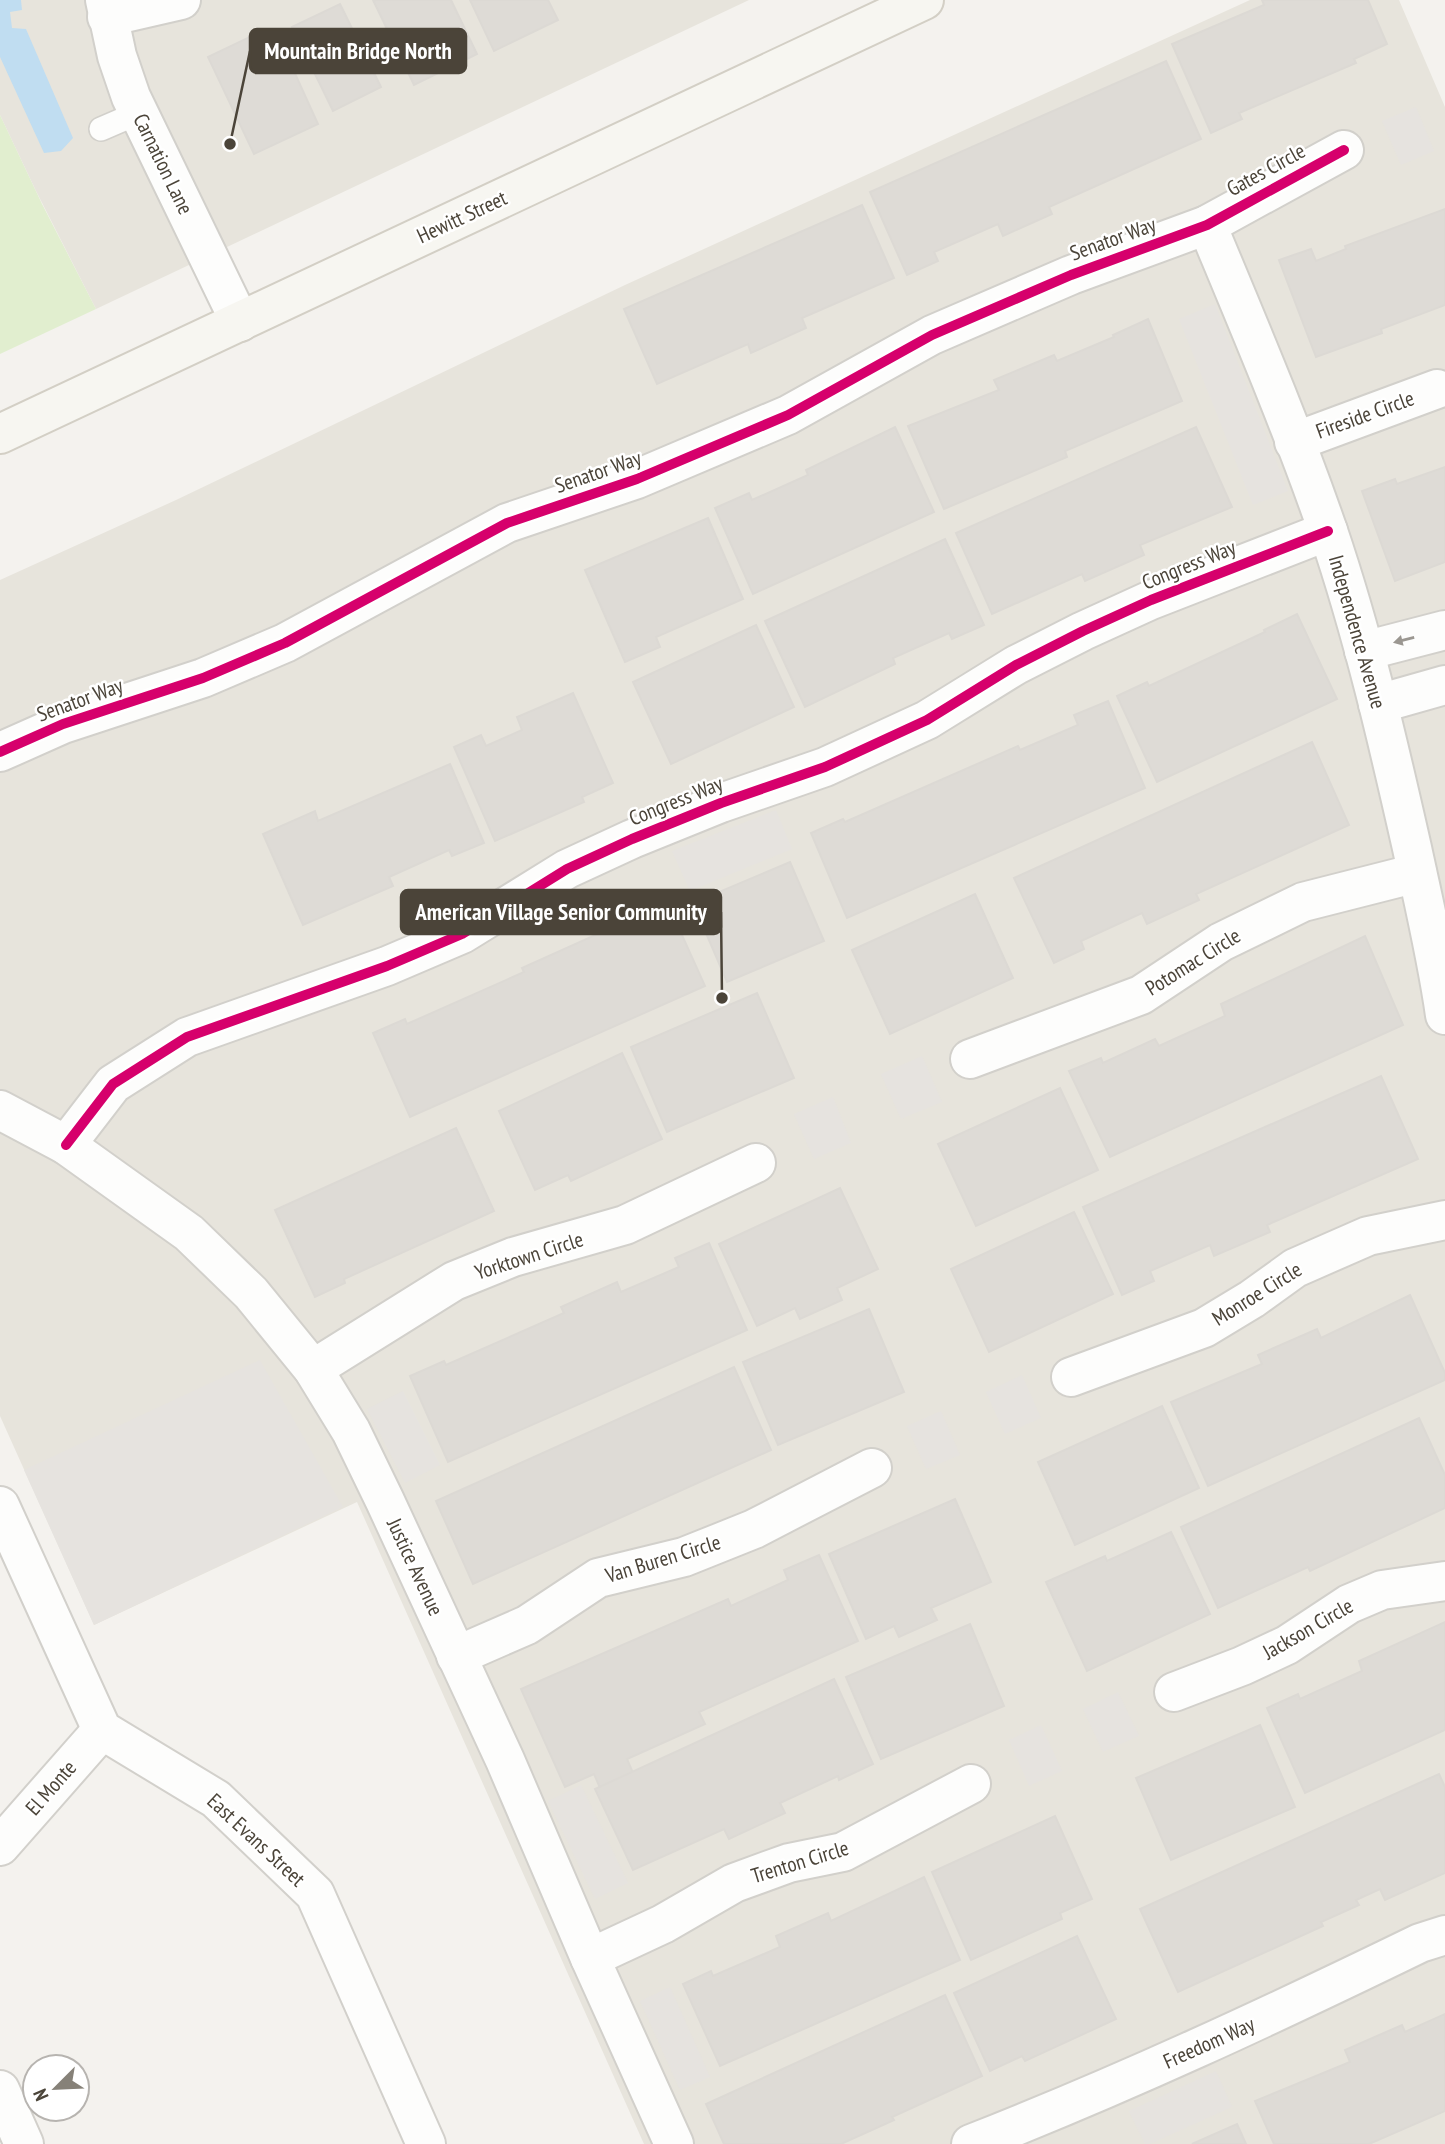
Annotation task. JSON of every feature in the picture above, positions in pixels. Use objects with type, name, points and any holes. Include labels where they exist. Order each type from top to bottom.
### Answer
[{"type":"street","points":[[106,9],[181,0]]},
{"type":"street","name":"Hewitt Street","points":[[0,434],[924,0]]},
{"type":"street","name":"Carnation Lane","points":[[106,9],[117,56],[138,113],[240,321]]},
{"type":"street","name":"Gates Circle","points":[[1207,225],[1344,150]]},
{"type":"street","name":"Independence Avenue","points":[[1207,225],[1328,531],[1364,650],[1417,873],[1436,913],[1445,1015]]},
{"type":"street","name":"Senator Way","points":[[0,752],[63,724],[204,678],[285,643],[507,523],[637,479],[701,454],[788,415],[932,335],[1071,275],[1207,225]]},
{"type":"street","name":"Fireside Circle","points":[[1294,442],[1437,389]]},
{"type":"street","name":"Congress Way","points":[[66,1145],[113,1084],[187,1037],[387,967],[462,934],[567,869],[721,803],[825,767],[926,720],[1016,665],[1083,631],[1151,600],[1328,531]]},
{"type":"street","points":[[1364,650],[1445,630]]},
{"type":"street","points":[[1378,704],[1445,685]]},
{"type":"street","name":"Potomac Circle","points":[[970,1059],[1141,995],[1221,942],[1303,902],[1417,873]]},
{"type":"street","name":"Justice Avenue","points":[[0,1110],[66,1145],[188,1233],[251,1293],[313,1368],[351,1431],[505,1760],[674,2144]]},
{"type":"street","name":"Yorktown Circle","points":[[313,1368],[454,1282],[513,1257],[625,1225],[756,1163]]},
{"type":"street","name":"Monroe Circle","points":[[1071,1377],[1203,1328],[1252,1299],[1295,1268],[1368,1236],[1445,1220]]},
{"type":"street","name":"Van Buren Circle","points":[[456,1656],[527,1625],[598,1578],[695,1553],[754,1529],[872,1468]]},
{"type":"street","points":[[0,1506],[102,1730]]},
{"type":"street","name":"Jackson Circle","points":[[1174,1692],[1242,1666],[1287,1644],[1349,1604],[1382,1590],[1445,1581]]},
{"type":"street","name":"El Monte","points":[[0,1846],[102,1730]]},
{"type":"street","name":"East Evans Street","points":[[102,1730],[216,1799],[314,1894],[426,2144]]},
{"type":"street","name":"Trenton Circle","points":[[590,1958],[663,1924],[734,1883],[789,1863],[843,1852],[971,1784]]},
{"type":"street","name":"Freedom Way","points":[[971,2144],[1132,2078],[1272,2015],[1420,1943],[1445,1935]]},
{"type":"street","points":[[0,2090],[21,2143]]},
{"type":"lane","points":[[101,129],[138,113]]},
{"type":"shaded area","points":[[0,0],[749,0],[96,309],[0,115]]},
{"type":"shaded area","points":[[1250,0],[1399,0],[1445,107],[1445,2144],[644,2144],[357,1502],[94,1625],[0,1416],[0,580],[176,500],[625,285]]},
{"type":"shaded area","points":[[1416,107],[1434,151],[1401,165],[1382,121]]},
{"type":"shaded area","points":[[1215,304],[1288,491],[1253,505],[1179,319]]},
{"type":"shaded area","points":[[776,810],[792,849],[690,891],[672,851]]},
{"type":"shaded area","points":[[922,1056],[942,1102],[901,1119],[881,1074]]},
{"type":"shaded area","points":[[833,1097],[851,1143],[814,1159],[794,1114]]},
{"type":"shaded area","points":[[260,1360],[343,1507],[94,1625],[24,1470]]},
{"type":"shaded area","points":[[1022,1375],[1041,1418],[1005,1434],[986,1392]]},
{"type":"shaded area","points":[[403,1391],[440,1465],[405,1483],[367,1409]]},
{"type":"shaded area","points":[[941,1411],[960,1455],[926,1469],[907,1426]]},
{"type":"shaded area","points":[[1118,1692],[1139,1736],[1103,1752],[1083,1709]]},
{"type":"shaded area","points":[[1041,1725],[1062,1771],[1029,1786],[1009,1740]]},
{"type":"shaded area","points":[[581,1785],[628,1883],[595,1899],[548,1801]]},
{"type":"shaded area","points":[[670,1987],[710,2077],[680,2090],[640,2001]]},
{"type":"shaded area","points":[[1216,2071],[1232,2107],[1145,2144],[1129,2111]]},
{"type":"green space","points":[[0,115],[96,309],[0,354]]},
{"type":"water","points":[[0,0],[21,0],[22,10],[10,12],[12,28],[26,29],[73,138],[61,151],[44,153],[0,57]]},
{"type":"building","points":[[373,0],[451,0],[477,54],[414,85]]},
{"type":"building","points":[[470,0],[548,0],[558,20],[494,51]]},
{"type":"building","points":[[1262,0],[1368,0],[1387,44],[1354,59],[1356,63],[1239,113],[1242,119],[1211,133],[1172,44],[1264,5]]},
{"type":"building","points":[[340,4],[381,87],[333,111],[292,27]]},
{"type":"building","points":[[256,34],[260,44],[278,36],[318,124],[254,154],[208,57]]},
{"type":"building","points":[[1166,61],[1201,139],[1049,207],[1052,214],[1003,236],[998,224],[934,252],[938,261],[907,275],[870,192]]},
{"type":"building","points":[[862,205],[894,278],[802,318],[806,328],[751,353],[748,344],[657,384],[624,309]]},
{"type":"building","points":[[1445,209],[1445,305],[1381,329],[1382,333],[1316,357],[1279,260],[1311,249],[1316,261],[1346,249],[1345,246]]},
{"type":"building","points":[[1148,319],[1182,401],[1065,451],[1067,457],[944,509],[908,426],[999,390],[994,380],[1054,355],[1057,361]]},
{"type":"building","points":[[895,427],[934,512],[753,594],[715,508],[749,493],[752,500],[808,475],[806,470]]},
{"type":"building","points":[[1196,427],[1232,507],[1140,545],[1144,555],[1085,581],[1082,574],[992,614],[956,533]]},
{"type":"building","points":[[1445,467],[1445,562],[1395,581],[1362,491],[1395,479],[1397,484]]},
{"type":"building","points":[[708,518],[743,599],[656,637],[660,647],[625,662],[585,570]]},
{"type":"building","points":[[945,539],[984,625],[952,639],[949,633],[893,658],[895,664],[805,707],[765,621]]},
{"type":"building","points":[[1297,614],[1337,699],[1157,782],[1117,696],[1147,682],[1149,686],[1265,632],[1264,630]]},
{"type":"building","points":[[756,625],[794,707],[671,764],[633,682]]},
{"type":"building","points":[[573,693],[613,783],[582,797],[584,802],[495,841],[454,747],[481,735],[486,746],[522,730],[517,717]]},
{"type":"building","points":[[1108,701],[1145,788],[847,918],[811,833],[843,819],[845,822],[1018,746],[1020,750],[1078,725],[1074,715]]},
{"type":"building","points":[[1312,742],[1349,825],[1196,894],[1199,900],[1147,924],[1142,913],[1081,941],[1084,949],[1054,963],[1014,878]]},
{"type":"building","points":[[450,764],[484,843],[452,856],[449,850],[389,877],[393,886],[303,925],[263,834],[315,811],[318,821]]},
{"type":"building","points":[[790,862],[824,941],[727,982],[693,903]]},
{"type":"building","points":[[975,894],[1013,978],[890,1034],[852,950]]},
{"type":"building","points":[[667,902],[705,986],[410,1117],[373,1033],[405,1019],[407,1024],[524,972],[522,968],[600,933],[599,929]]},
{"type":"building","points":[[1365,936],[1403,1025],[1110,1157],[1069,1071],[1101,1058],[1103,1063],[1155,1039],[1159,1046],[1225,1016],[1221,1004]]},
{"type":"building","points":[[757,993],[794,1078],[667,1132],[631,1047]]},
{"type":"building","points":[[622,1053],[662,1139],[571,1181],[568,1175],[535,1190],[499,1111]]},
{"type":"building","points":[[1381,1076],[1418,1159],[1267,1225],[1270,1232],[1214,1256],[1210,1245],[1150,1271],[1154,1281],[1122,1295],[1083,1207]]},
{"type":"building","points":[[1060,1088],[1098,1170],[976,1226],[938,1144]]},
{"type":"building","points":[[456,1128],[494,1211],[344,1279],[345,1283],[315,1297],[275,1210]]},
{"type":"building","points":[[840,1188],[878,1269],[837,1288],[842,1300],[800,1319],[795,1308],[757,1326],[719,1244]]},
{"type":"building","points":[[1074,1212],[1113,1294],[989,1352],[951,1269]]},
{"type":"building","points":[[709,1243],[747,1330],[448,1462],[410,1376],[444,1361],[446,1365],[564,1313],[561,1307],[617,1282],[621,1292],[679,1267],[675,1258]]},
{"type":"building","points":[[1410,1295],[1445,1373],[1445,1380],[1208,1486],[1171,1402],[1262,1364],[1258,1355],[1317,1329],[1321,1338]]},
{"type":"building","points":[[869,1309],[904,1392],[778,1445],[743,1362]]},
{"type":"building","points":[[734,1367],[771,1450],[473,1584],[436,1501]]},
{"type":"building","points":[[1162,1406],[1199,1488],[1075,1545],[1038,1462]]},
{"type":"building","points":[[1419,1418],[1445,1475],[1445,1508],[1310,1571],[1308,1567],[1218,1608],[1181,1527]]},
{"type":"building","points":[[955,1499],[991,1582],[931,1608],[937,1620],[899,1637],[894,1626],[866,1639],[829,1554]]},
{"type":"building","points":[[1171,1532],[1210,1614],[1087,1671],[1046,1582],[1105,1556],[1107,1561]]},
{"type":"building","points":[[819,1555],[858,1641],[699,1712],[705,1724],[627,1759],[633,1773],[600,1788],[594,1774],[565,1787],[521,1689],[728,1599],[731,1606],[788,1580],[784,1570]]},
{"type":"building","points":[[1445,1622],[1445,1730],[1305,1793],[1267,1708],[1298,1694],[1300,1699],[1362,1671],[1359,1661]]},
{"type":"building","points":[[970,1624],[1004,1706],[881,1759],[846,1677]]},
{"type":"building","points":[[834,1679],[873,1764],[839,1780],[838,1776],[780,1803],[785,1813],[729,1839],[724,1829],[633,1870],[595,1789]]},
{"type":"building","points":[[1260,1725],[1295,1807],[1171,1860],[1136,1778]]},
{"type":"building","points":[[1439,1774],[1445,1787],[1445,1873],[1385,1900],[1380,1889],[1356,1900],[1359,1905],[1321,1922],[1323,1926],[1178,1992],[1140,1909]]},
{"type":"building","points":[[1055,1816],[1092,1899],[1060,1913],[1062,1919],[971,1960],[932,1872]]},
{"type":"building","points":[[924,1877],[960,1960],[720,2066],[683,1984],[711,1971],[713,1976],[780,1947],[776,1936],[828,1913],[831,1921]]},
{"type":"building","points":[[1077,1936],[1116,2019],[1025,2061],[1022,2056],[990,2071],[954,1993]]},
{"type":"building","points":[[945,1995],[982,2076],[892,2117],[894,2120],[841,2144],[724,2144],[706,2104]]},
{"type":"building","points":[[1445,2014],[1445,2111],[1369,2144],[1274,2144],[1255,2101],[1350,2062],[1345,2050],[1402,2025],[1405,2032]]},
{"type":"building","points":[[1237,2124],[1246,2144],[1192,2144]]},
{"type":"cycle path","points":[[0,752],[63,724],[203,678],[285,643],[507,523],[637,479],[788,415],[932,335],[1071,275],[1207,225],[1344,150]]},
{"type":"cycle path","points":[[66,1145],[113,1084],[187,1037],[387,966],[462,934],[567,869],[721,803],[825,767],[927,720],[1016,665],[1083,631],[1151,600],[1328,531]]},
{"type":"place","name":"Mountain Bridge North","points":[[230,144]]},
{"type":"place","name":"American Village Senior Community","points":[[722,998]]}]
